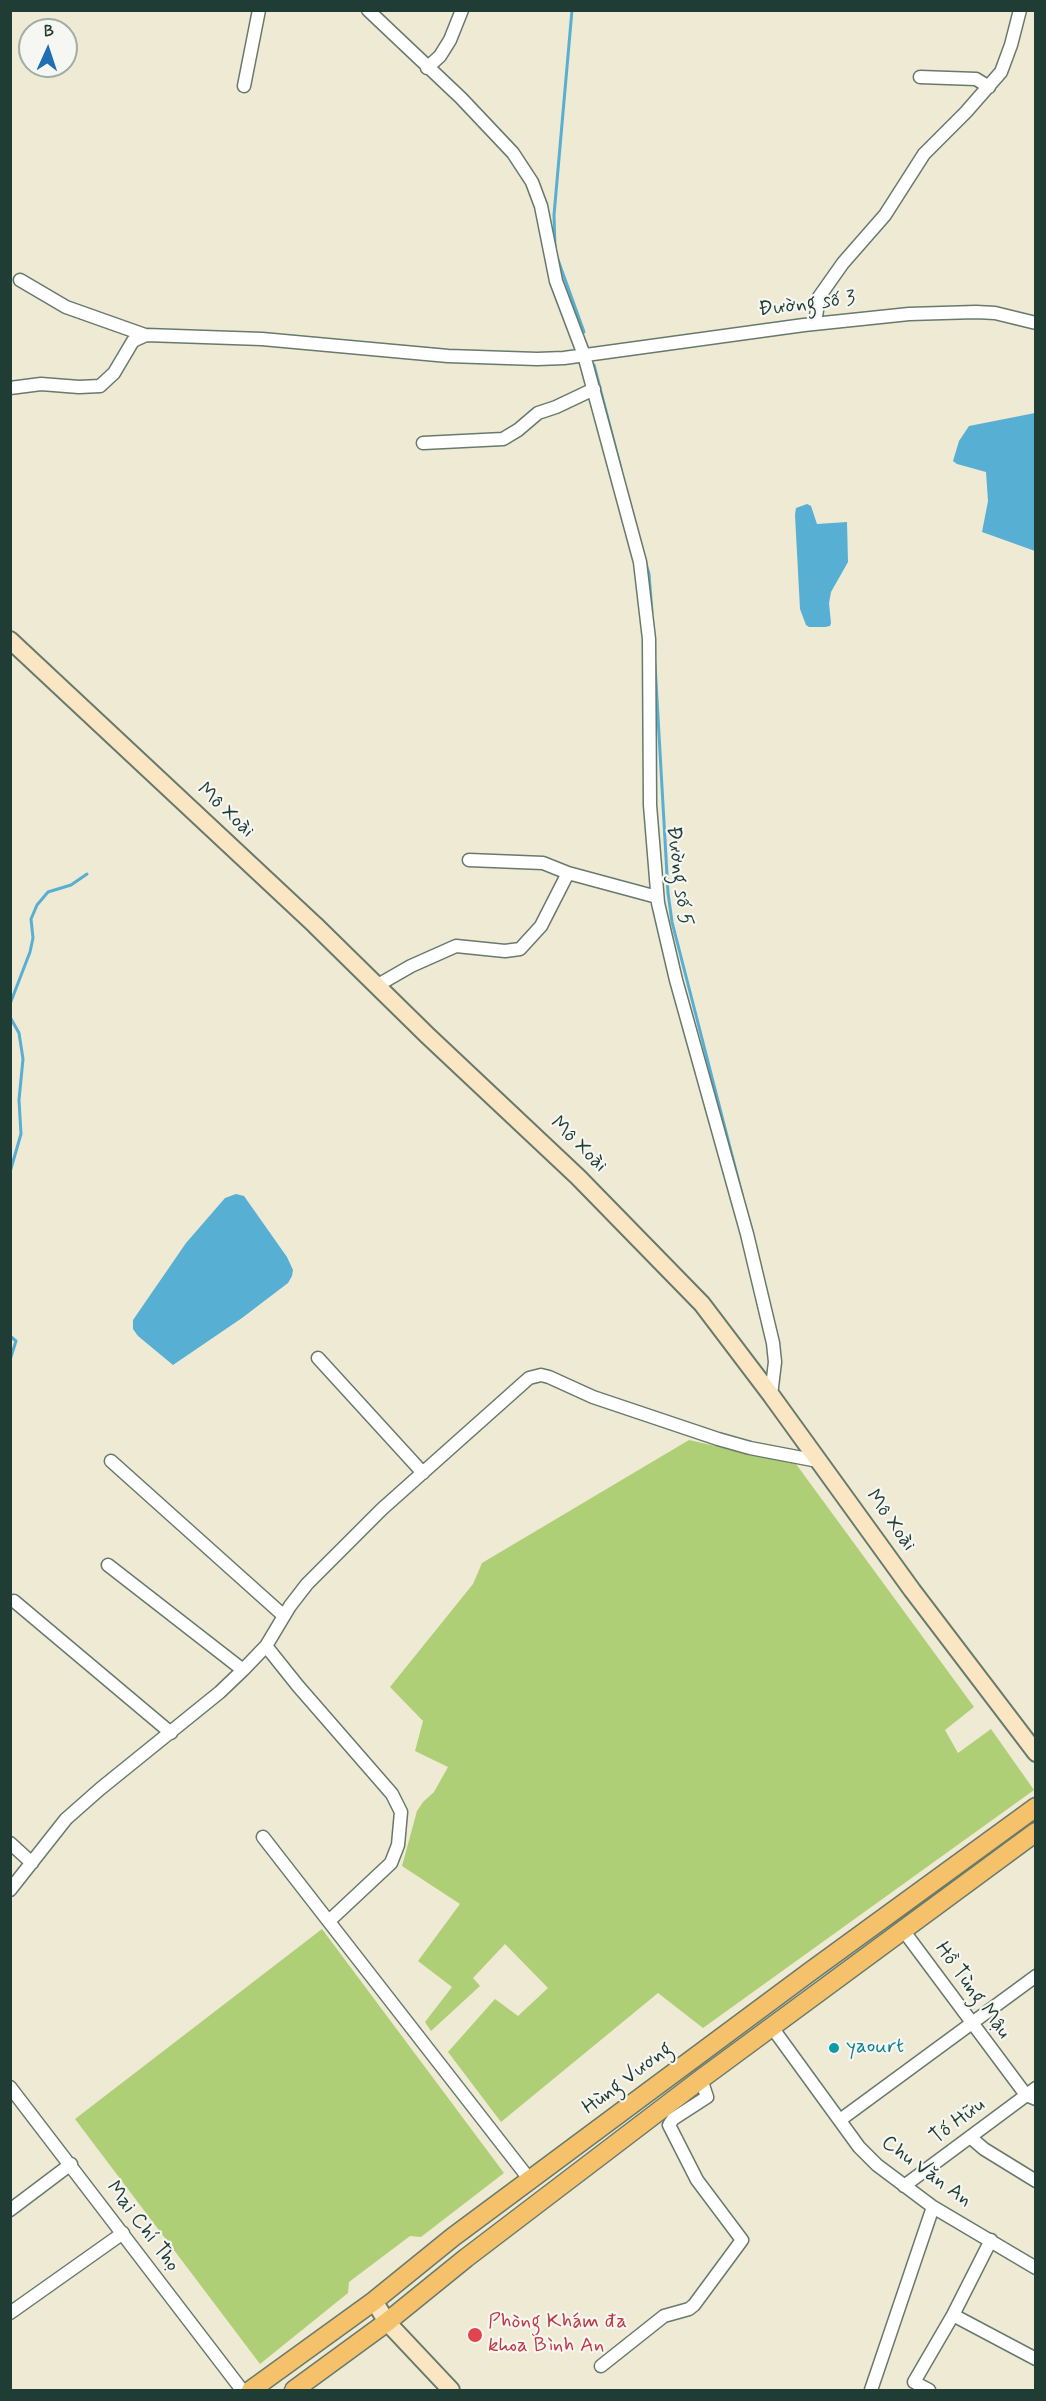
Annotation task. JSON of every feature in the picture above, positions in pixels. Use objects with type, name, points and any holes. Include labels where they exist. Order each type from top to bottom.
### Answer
[{"type":"main road","name":"Mô Xoài","points":[[10,640],[378,985],[579,1177],[678,1278],[714,1319],[912,1590],[1035,1753]]},
{"type":"main road","name":"Hùng Vương","points":[[251,2391],[374,2301],[453,2237],[1035,1807]]},
{"type":"main road","name":"Hùng Vương","points":[[294,2391],[771,2026],[1035,1832]]},
{"type":"main road","points":[[530,2180],[545,2198]]},
{"type":"main road","points":[[374,2301],[387,2322],[451,2391]]},
{"type":"street","points":[[244,86],[259,10]]},
{"type":"street","name":"Đường số 5","points":[[368,10],[497,135],[527,172],[541,206],[556,281],[584,355],[643,574],[649,639],[650,805],[657,897],[679,989],[747,1234],[774,1350],[771,1395]]},
{"type":"street","points":[[427,68],[440,56],[450,40],[462,10]]},
{"type":"street","points":[[815,323],[819,297],[843,263],[885,215],[924,154],[1001,72],[1020,10]]},
{"type":"street","points":[[920,77],[976,79],[988,87]]},
{"type":"street","points":[[20,280],[66,307],[146,335]]},
{"type":"street","name":"Đường số 3","points":[[146,335],[176,334],[301,341],[487,359],[537,360],[815,323],[899,315],[995,313],[1035,323]]},
{"type":"street","points":[[10,388],[41,384],[100,386],[114,374],[133,341],[146,335]]},
{"type":"street","points":[[423,443],[503,439],[538,413],[594,389]]},
{"type":"street","points":[[470,860],[543,863],[568,873],[657,897]]},
{"type":"street","points":[[378,985],[411,966],[456,946],[505,951],[520,949],[541,926],[568,873]]},
{"type":"street","points":[[318,1358],[423,1473]]},
{"type":"street","points":[[10,1890],[66,1819],[81,1804],[171,1733],[243,1670],[266,1646],[307,1584],[382,1509],[529,1378],[541,1375],[593,1397],[682,1428],[750,1448],[818,1461]]},
{"type":"street","points":[[111,1461],[284,1616]]},
{"type":"street","points":[[108,1565],[243,1670]]},
{"type":"street","points":[[14,1601],[171,1733]]},
{"type":"street","points":[[266,1646],[392,1794],[401,1812],[399,1845],[391,1863],[330,1921]]},
{"type":"street","points":[[263,1837],[530,2180]]},
{"type":"street","points":[[10,1843],[32,1863]]},
{"type":"street","name":"Hồ Tùng Mậu","points":[[903,1930],[971,2024],[1032,2094]]},
{"type":"street","points":[[840,2120],[1035,1976]]},
{"type":"street","name":"Chu Văn An","points":[[771,2026],[868,2156],[933,2207],[1035,2268]]},
{"type":"street","points":[[601,2366],[664,2316],[689,2309],[694,2305],[742,2240],[697,2180],[669,2126],[673,2119],[707,2097],[701,2079]]},
{"type":"street","name":"Mai Chí Thọ","points":[[10,2087],[243,2391]]},
{"type":"street","name":"Tố Hữu","points":[[904,2186],[1032,2094]]},
{"type":"street","points":[[970,2138],[1035,2181]]},
{"type":"street","points":[[10,2210],[70,2164]]},
{"type":"street","points":[[871,2391],[933,2207]]},
{"type":"street","points":[[10,2313],[123,2233]]},
{"type":"street","points":[[929,2391],[914,2382],[953,2315],[991,2240]]},
{"type":"street","points":[[953,2315],[1035,2359]]},
{"type":"green space","points":[[689,1440],[796,1464],[974,1707],[945,1730],[958,1753],[991,1729],[1034,1790],[703,2028],[658,1993],[501,2122],[448,2052],[495,1999],[518,2016],[548,1988],[505,1944],[473,1978],[480,1986],[431,2031],[425,2022],[452,1987],[418,1961],[460,1904],[402,1866],[417,1811],[434,1792],[448,1767],[415,1751],[423,1721],[390,1687],[473,1584],[482,1563]]},
{"type":"green space","points":[[322,1929],[504,2173],[421,2237],[410,2236],[349,2282],[348,2293],[260,2364],[75,2119]]},
{"type":"water","points":[[1036,413],[1035,551],[982,532],[988,501],[986,472],[953,461],[959,441],[969,426]]},
{"type":"water","points":[[807,504],[811,506],[817,524],[847,522],[848,562],[831,592],[829,603],[831,623],[830,626],[825,627],[806,625],[800,609],[795,515],[796,508]]},
{"type":"water","points":[[236,1194],[244,1196],[287,1257],[293,1270],[292,1276],[288,1283],[242,1318],[173,1365],[138,1336],[133,1329],[133,1320],[186,1243],[225,1198]]},
{"type":"waterway","points":[[555,248],[554,215],[572,10]]},
{"type":"waterway","points":[[557,257],[584,332]]},
{"type":"waterway","points":[[594,365],[621,469]]},
{"type":"waterway","points":[[645,560],[649,574],[652,612]]},
{"type":"waterway","points":[[655,664],[668,893],[672,922],[742,1194]]},
{"type":"waterway","points":[[10,1004],[30,952],[33,938],[31,919],[37,905],[48,892],[71,885],[87,874]]},
{"type":"waterway","points":[[10,1017],[19,1033],[23,1059],[19,1100],[21,1134],[10,1172]]},
{"type":"waterway","points":[[10,1336],[16,1341],[10,1360]]},
{"type":"place","name":"yaourt","points":[[834,2048]]},
{"type":"place","name":"Phòng Khám đa khoa Bình An","points":[[475,2335]]}]
